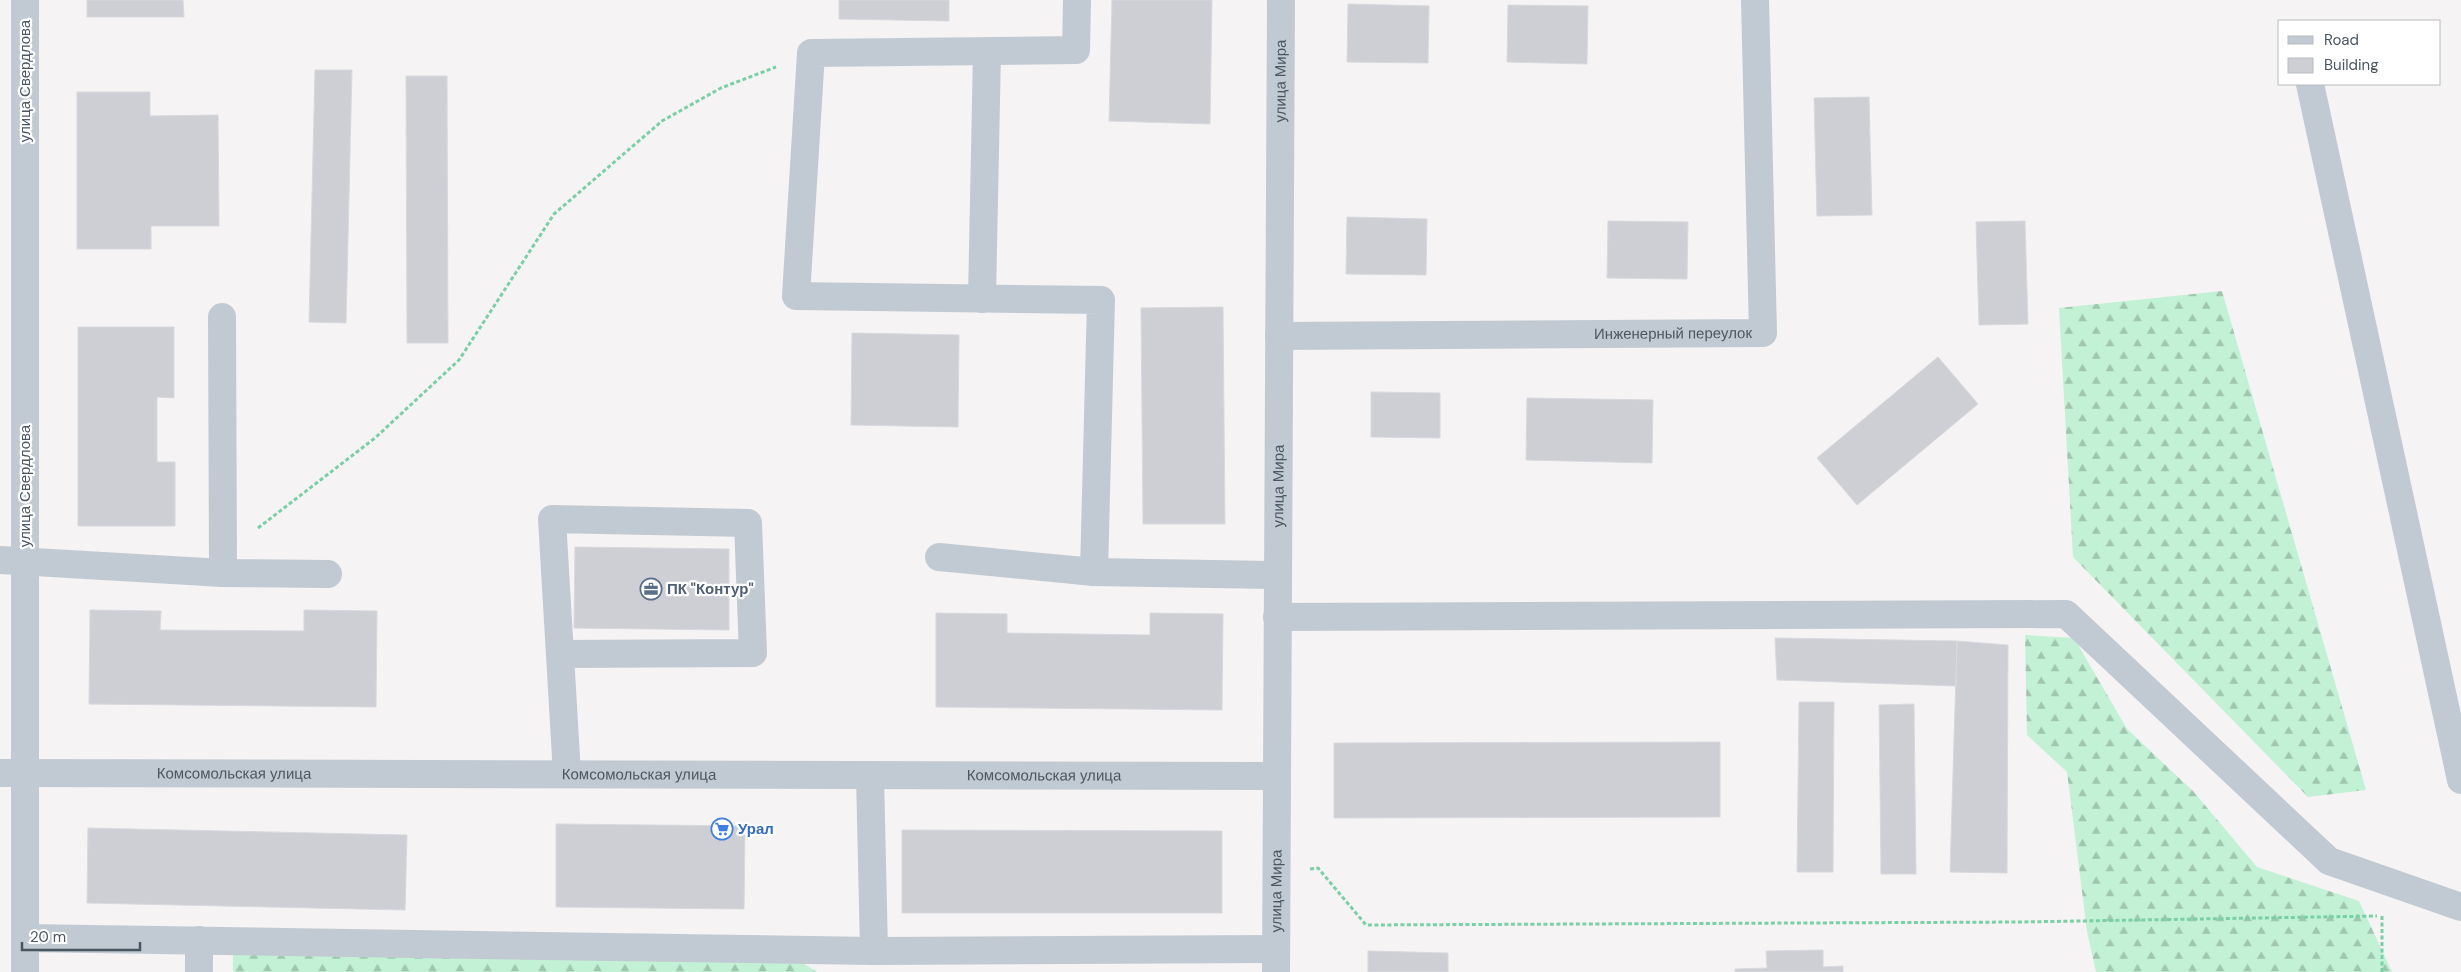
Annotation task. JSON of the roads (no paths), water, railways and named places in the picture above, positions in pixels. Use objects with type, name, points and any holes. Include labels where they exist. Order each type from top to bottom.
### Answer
[{"type":"street","name":"улица Свердлова","points":[[25,0],[13,561],[13,773],[25,938],[25,972]]},
{"type":"street","points":[[1077,0],[1076,50],[811,54],[796,296],[1101,300],[1094,572]]},
{"type":"street","name":"улица Мира","points":[[1276,961],[1281,0]]},
{"type":"street","name":"Инженерный переулок","points":[[1279,336],[1763,333],[1755,0]]},
{"type":"street","points":[[982,299],[987,51]]},
{"type":"street","points":[[2310,85],[2461,780]]},
{"type":"street","points":[[222,317],[223,564]]},
{"type":"street","points":[[560,654],[753,653],[748,523],[552,519],[567,774]]},
{"type":"street","points":[[939,557],[1094,572],[1278,575]]},
{"type":"street","points":[[13,561],[223,564],[328,574]]},
{"type":"street","points":[[1277,617],[2066,614],[2329,861],[2461,907]]},
{"type":"street","name":"Комсомольская улица","points":[[13,773],[1276,776]]},
{"type":"street","points":[[870,775],[874,951]]},
{"type":"street","points":[[25,938],[874,951],[1276,961]]},
{"type":"street","points":[[199,940],[199,972]]},
{"type":"place","name":"ПК \"Контур\"","points":[[651,589]]},
{"type":"place","name":"Урал","points":[[722,829]]}]
